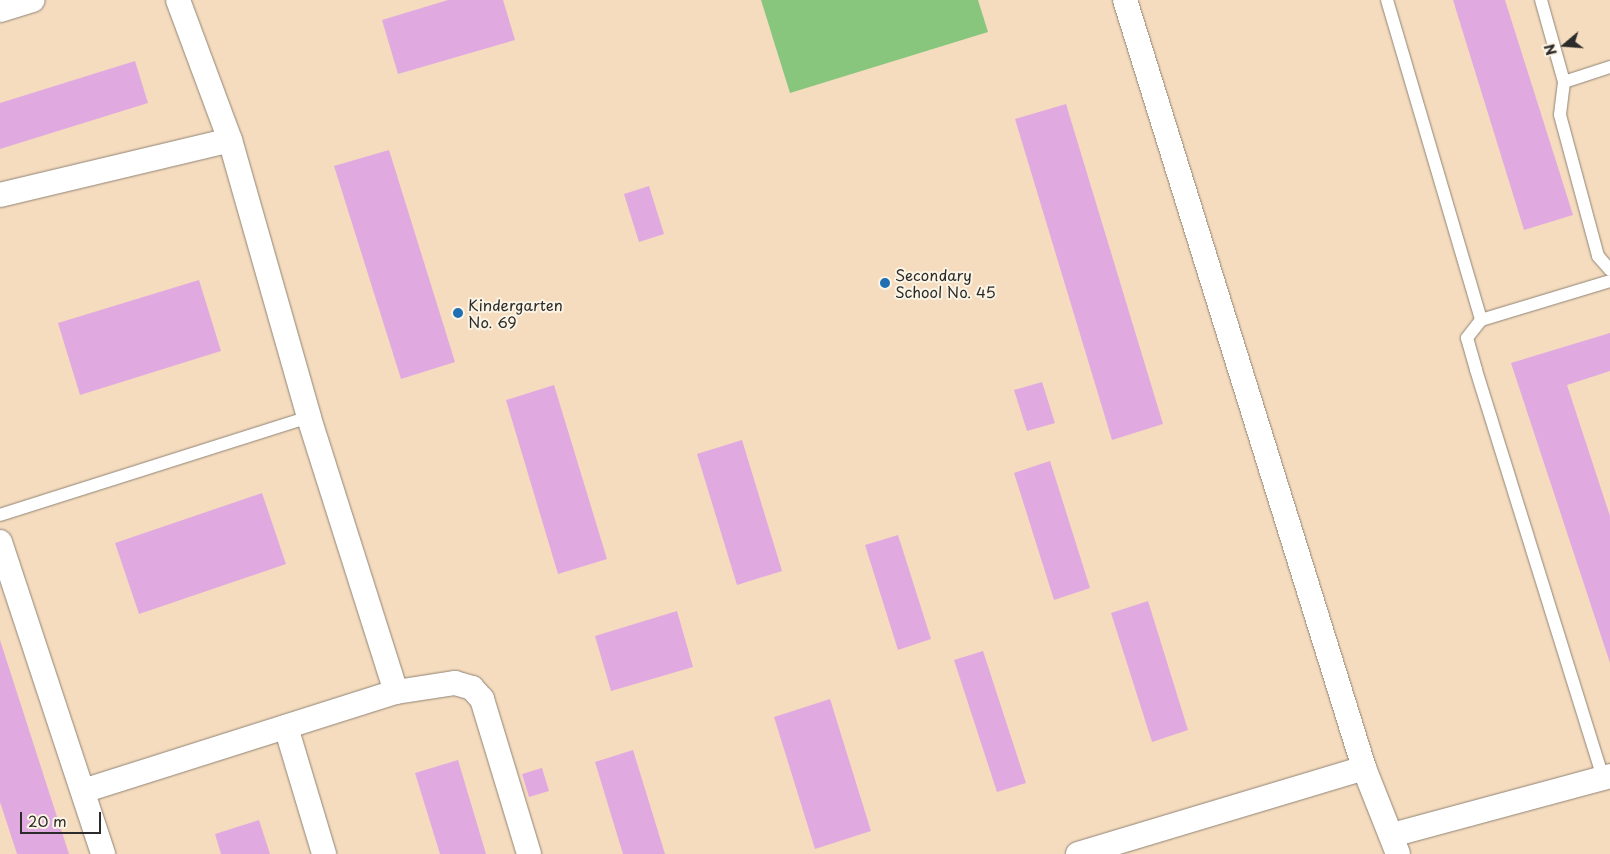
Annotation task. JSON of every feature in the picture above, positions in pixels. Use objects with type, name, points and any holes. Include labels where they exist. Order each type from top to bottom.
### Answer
[{"type":"street","points":[[0,10],[33,0]]},
{"type":"street","points":[[178,0],[230,140],[309,417],[396,692]]},
{"type":"street","points":[[1125,0],[1364,768],[1395,845],[1607,776]]},
{"type":"street","points":[[0,195],[230,140]]},
{"type":"street","points":[[0,542],[103,854]]},
{"type":"street","points":[[82,791],[396,692],[455,683],[472,688],[482,699],[529,854]]},
{"type":"street","points":[[286,727],[324,854]]},
{"type":"street","points":[[1078,854],[1364,768]]},
{"type":"lane","points":[[1387,0],[1481,320]]},
{"type":"lane","points":[[1541,0],[1564,82],[1560,115],[1598,256],[1610,270]]},
{"type":"lane","points":[[1564,82],[1610,66]]},
{"type":"lane","points":[[1607,776],[1467,338],[1481,320],[1610,280]]},
{"type":"lane","points":[[0,515],[309,417]]},
{"type":"green space","points":[[761,0],[978,0],[988,32],[790,93]]},
{"type":"building","points":[[448,0],[503,0],[515,40],[398,74],[382,20]]},
{"type":"building","points":[[1453,0],[1505,0],[1573,215],[1524,230]]},
{"type":"building","points":[[135,61],[148,103],[0,149],[0,103]]},
{"type":"building","points":[[1066,104],[1163,424],[1112,440],[1015,119]]},
{"type":"building","points":[[389,150],[455,362],[401,379],[334,166]]},
{"type":"building","points":[[649,186],[664,234],[639,242],[624,194]]},
{"type":"building","points":[[199,280],[221,351],[80,395],[58,323]]},
{"type":"building","points":[[1610,333],[1610,371],[1567,385],[1610,516],[1610,663],[1511,363]]},
{"type":"building","points":[[1042,382],[1055,423],[1027,431],[1014,390]]},
{"type":"building","points":[[554,385],[607,559],[558,574],[506,400]]},
{"type":"building","points":[[742,440],[782,571],[737,585],[697,454]]},
{"type":"building","points":[[1050,461],[1090,588],[1054,600],[1014,473]]},
{"type":"building","points":[[262,493],[286,564],[139,614],[115,543]]},
{"type":"building","points":[[898,535],[931,639],[898,650],[865,545]]},
{"type":"building","points":[[1148,601],[1188,730],[1152,742],[1111,613]]},
{"type":"building","points":[[677,611],[693,667],[611,691],[595,636]]},
{"type":"building","points":[[0,640],[69,854],[17,854],[0,802]]},
{"type":"building","points":[[983,651],[1026,783],[997,792],[954,660]]},
{"type":"building","points":[[830,699],[871,831],[815,849],[774,717]]},
{"type":"building","points":[[633,750],[665,854],[623,854],[595,762]]},
{"type":"building","points":[[458,760],[486,854],[440,854],[415,773]]},
{"type":"building","points":[[542,768],[549,791],[529,797],[522,774]]},
{"type":"building","points":[[259,820],[270,854],[221,854],[215,834]]},
{"type":"place","name":"Secondary School No. 45","points":[[885,283]]},
{"type":"place","name":"Kindergarten No. 69","points":[[458,313]]}]
